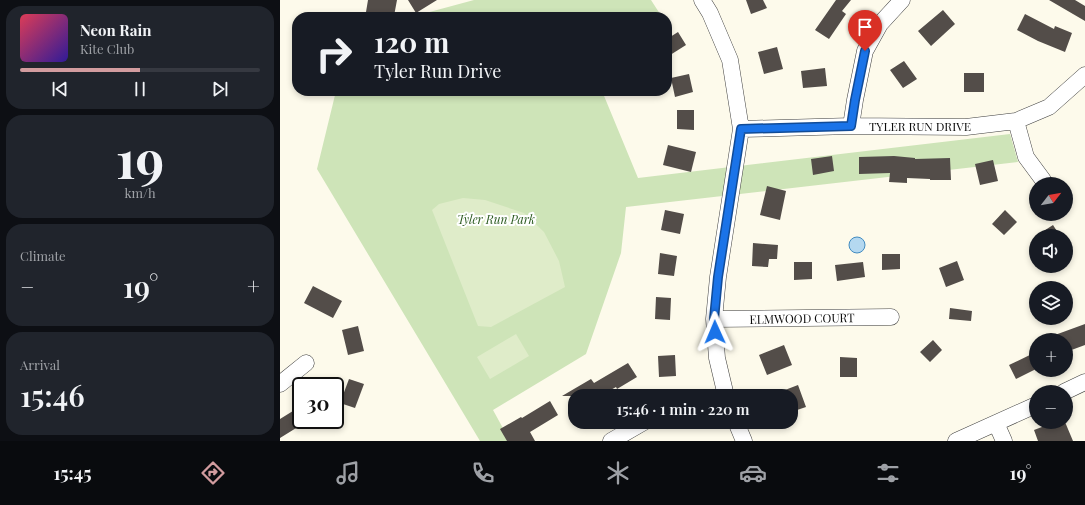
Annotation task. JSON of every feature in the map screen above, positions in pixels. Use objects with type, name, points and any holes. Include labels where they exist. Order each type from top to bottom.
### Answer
[{"type":"street","points":[[702,0],[710,14],[730,60],[741,129],[718,277],[714,319],[717,358],[724,389]]},
{"type":"street","points":[[851,126],[865,51],[880,24],[902,0]]},
{"type":"street","name":"TYLER RUN DRIVE","points":[[741,129],[851,126],[966,127],[1016,121],[1049,107],[1085,75]]},
{"type":"street","points":[[1016,121],[1026,157],[1041,177]]},
{"type":"street","name":"ELMWOOD COURT","points":[[714,319],[891,317]]},
{"type":"street","points":[[280,384],[306,363]]},
{"type":"street","points":[[1073,388],[1085,382]]},
{"type":"street","points":[[956,441],[1029,408]]},
{"type":"street","points":[[996,423],[1004,441]]},
{"type":"street","points":[[611,441],[632,429]]},
{"type":"street","points":[[739,429],[744,441]]},
{"type":"green space","points":[[474,0],[651,0],[659,12],[430,12]]},
{"type":"green space","name":"Tyler Run Park","points":[[335,96],[604,96],[638,178],[1010,134],[1018,162],[626,207],[621,253],[586,354],[493,410],[510,441],[480,441],[317,169]]},
{"type":"green space","points":[[463,198],[485,200],[524,213],[544,232],[559,261],[565,287],[491,327],[478,326],[432,210],[439,204]]},
{"type":"green space","points":[[516,334],[529,356],[490,379],[477,357]]},
{"type":"water","points":[[857,237],[863,239],[865,245],[863,251],[857,253],[851,251],[849,245],[851,239]]},
{"type":"building","points":[[368,0],[397,0],[395,12],[366,12]]},
{"type":"building","points":[[408,0],[437,0],[418,12],[415,12]]},
{"type":"building","points":[[746,0],[763,0],[767,8],[751,14]]},
{"type":"building","points":[[836,0],[851,0],[842,11],[846,14],[829,39],[815,30]]},
{"type":"building","points":[[1049,0],[1075,0],[1085,6],[1085,21]]},
{"type":"building","points":[[943,10],[955,24],[931,46],[918,31]]},
{"type":"building","points":[[1025,14],[1054,29],[1055,26],[1072,33],[1065,52],[1038,41],[1017,30]]},
{"type":"building","points":[[678,32],[686,45],[672,54],[672,36]]},
{"type":"building","points":[[777,47],[783,69],[764,74],[758,52]]},
{"type":"building","points":[[904,61],[917,79],[903,88],[890,70]]},
{"type":"building","points":[[825,68],[827,86],[803,88],[801,71]]},
{"type":"building","points":[[964,73],[984,73],[984,92],[964,92]]},
{"type":"building","points":[[689,74],[693,92],[675,97],[672,78]]},
{"type":"building","points":[[677,110],[694,110],[694,130],[677,129]]},
{"type":"building","points":[[668,145],[696,152],[691,172],[663,165]]},
{"type":"building","points":[[832,156],[834,171],[813,175],[811,159]]},
{"type":"building","points":[[894,156],[915,159],[950,158],[951,180],[907,178],[907,183],[889,182],[890,173],[859,174],[859,157]]},
{"type":"building","points":[[993,160],[998,181],[980,185],[975,164]]},
{"type":"building","points":[[767,186],[786,191],[780,220],[760,215]]},
{"type":"building","points":[[665,210],[684,214],[680,234],[661,230]]},
{"type":"building","points":[[1005,210],[1017,222],[1004,235],[992,224]]},
{"type":"building","points":[[1053,225],[1056,229],[1047,229]]},
{"type":"building","points":[[753,243],[778,245],[777,259],[769,259],[768,267],[752,266]]},
{"type":"building","points":[[660,253],[677,256],[674,276],[658,274]]},
{"type":"building","points":[[882,254],[900,254],[900,269],[882,270]]},
{"type":"building","points":[[957,261],[964,280],[946,287],[939,268]]},
{"type":"building","points":[[794,262],[812,262],[812,279],[794,280]]},
{"type":"building","points":[[863,262],[865,277],[837,281],[835,265]]},
{"type":"building","points":[[313,286],[342,301],[333,318],[304,303]]},
{"type":"building","points":[[656,297],[671,298],[670,320],[655,319]]},
{"type":"building","points":[[950,308],[972,311],[971,321],[949,319]]},
{"type":"building","points":[[1085,324],[1085,345],[1073,349],[1073,333],[1060,333]]},
{"type":"building","points":[[358,326],[364,351],[348,355],[342,330]]},
{"type":"building","points":[[933,340],[942,350],[930,362],[920,352]]},
{"type":"building","points":[[784,345],[792,365],[767,375],[759,355]]},
{"type":"building","points":[[675,355],[676,376],[659,377],[658,356]]},
{"type":"building","points":[[1029,355],[1029,372],[1016,379],[1009,365]]},
{"type":"building","points":[[840,357],[857,358],[857,377],[840,377]]},
{"type":"building","points":[[628,363],[637,377],[617,389],[616,387],[612,389],[574,389],[591,379],[594,383]]},
{"type":"building","points":[[349,379],[364,384],[355,408],[344,404],[344,392]]},
{"type":"building","points":[[798,385],[806,407],[798,410],[798,389],[788,389]]},
{"type":"building","points":[[568,392],[568,396],[562,396]]},
{"type":"building","points":[[550,401],[558,415],[530,432],[535,441],[507,441],[500,429]]},
{"type":"building","points":[[292,412],[292,429],[295,429],[280,438],[280,419]]},
{"type":"building","points":[[1068,429],[1073,441],[1038,441],[1034,430]]},
{"type":"route","points":[[715,332],[714,319],[718,277],[741,129],[851,126],[865,51]]}]
